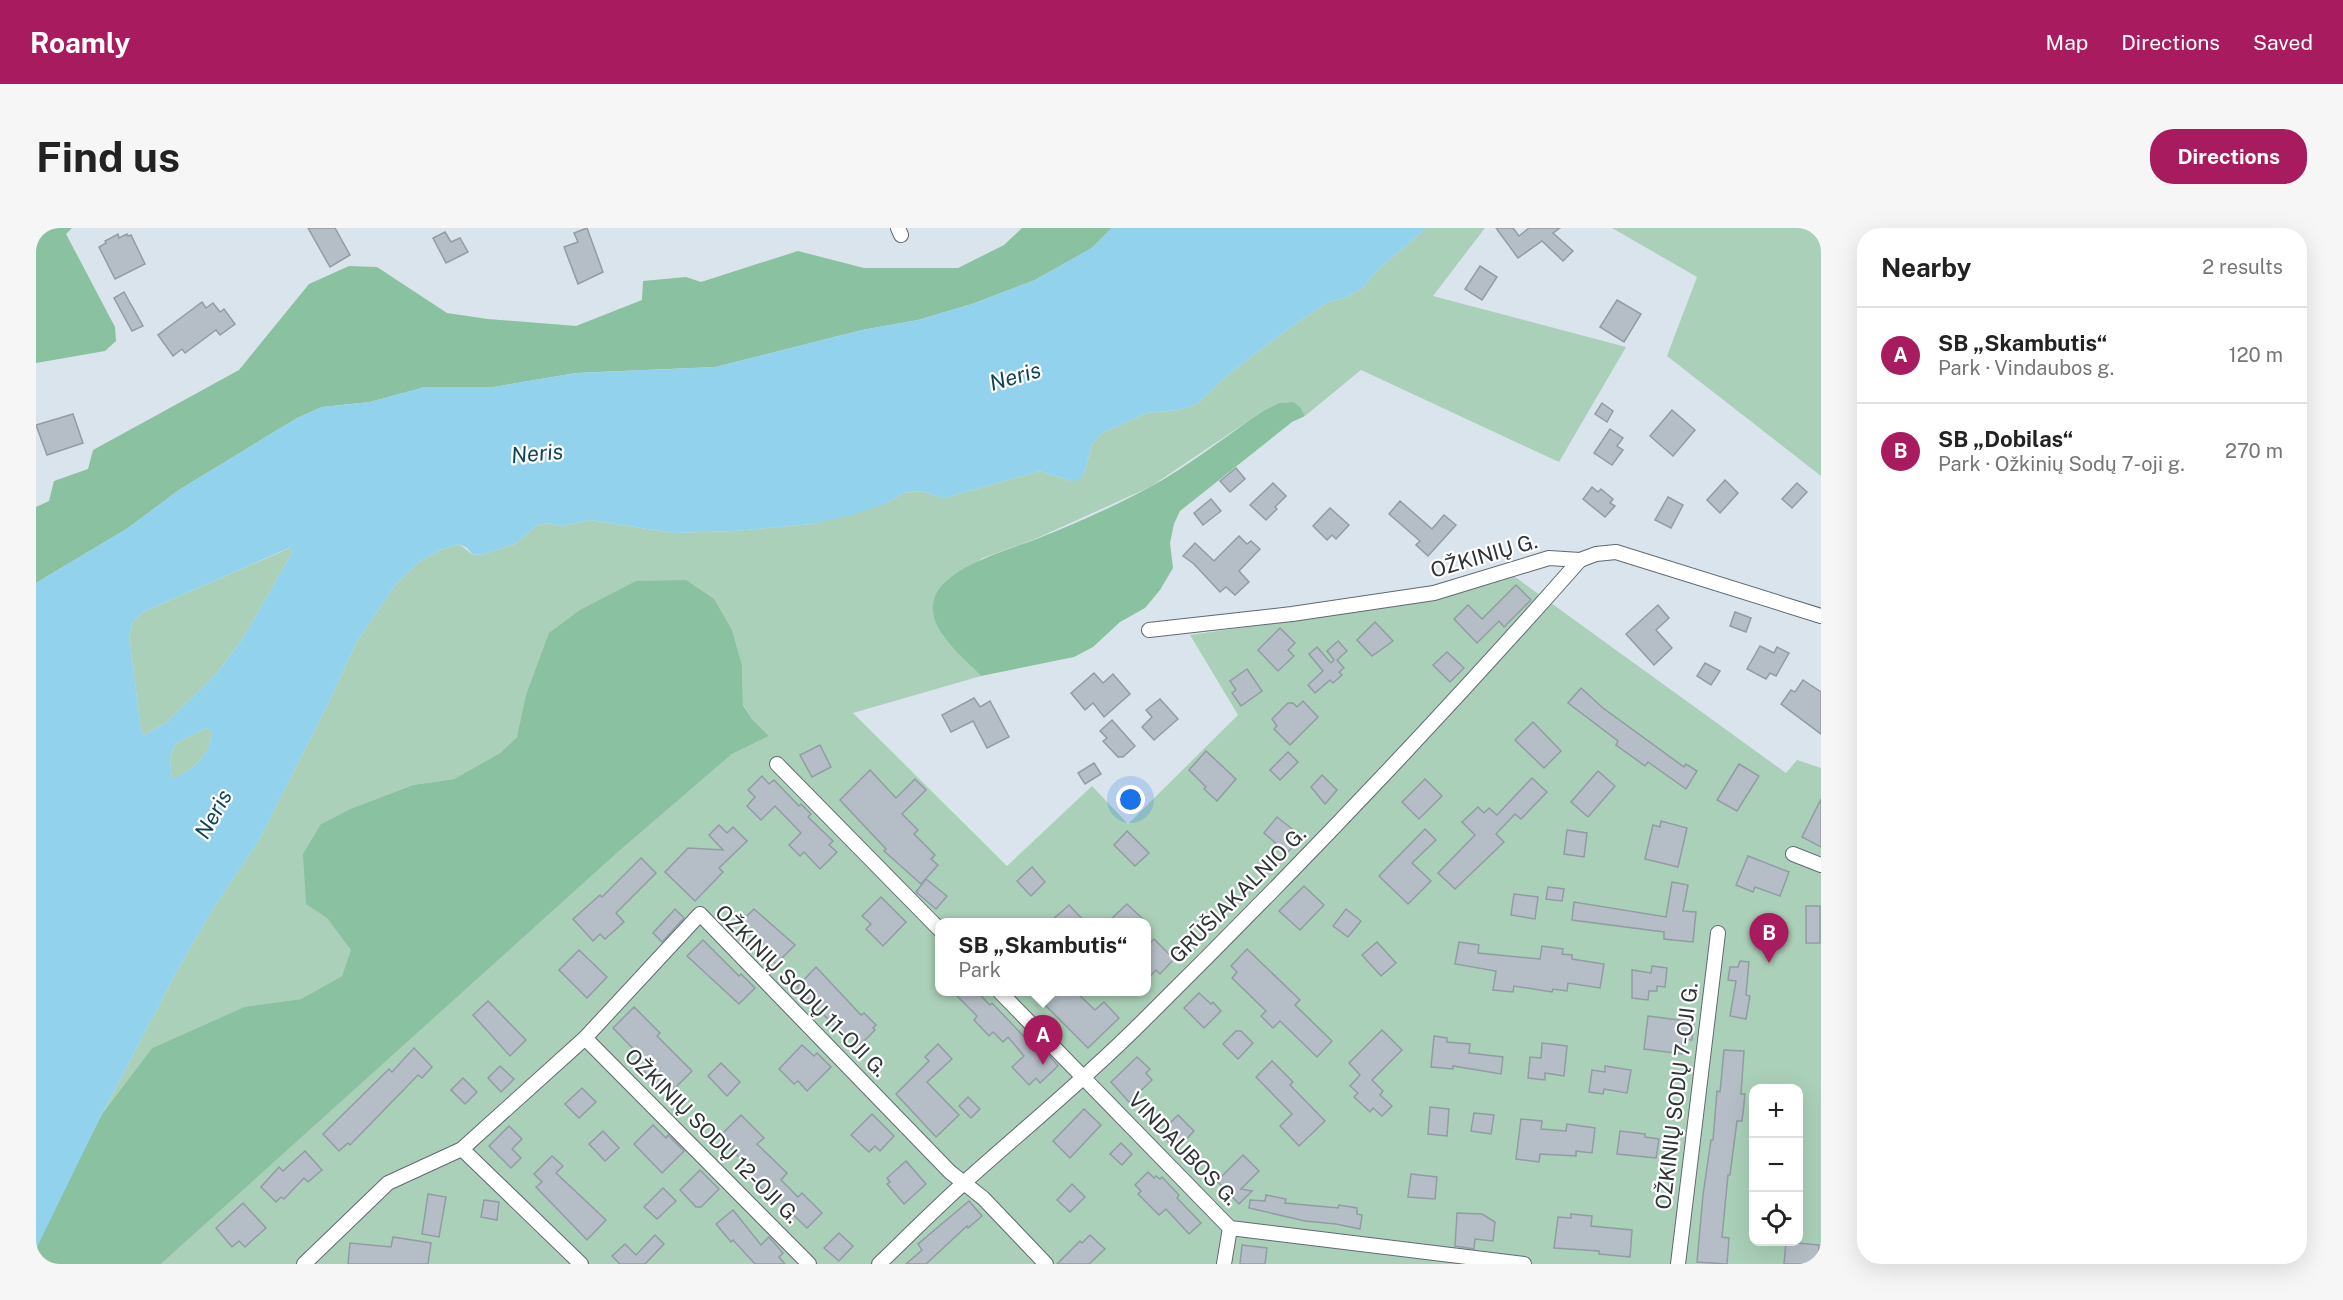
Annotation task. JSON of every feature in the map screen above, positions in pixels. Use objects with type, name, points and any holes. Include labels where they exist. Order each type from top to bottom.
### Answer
[{"type":"street","name":"OŽKINIŲ G.","points":[[1149,630],[1292,614],[1434,593],[1550,558],[1580,560],[1596,554],[1616,552],[1821,616]]},
{"type":"street","name":"GRŪŠIAKALNIO G.","points":[[879,1264],[963,1183],[1084,1078],[1322,841],[1488,665],[1580,560]]},
{"type":"street","points":[[777,764],[935,926]]},
{"type":"street","points":[[1793,854],[1821,865]]},
{"type":"street","name":"OŽKINIŲ SODŲ 11-OJI G.","points":[[304,1264],[388,1183],[462,1149],[585,1038],[700,914],[950,1172],[983,1198],[1046,1264]]},
{"type":"street","name":"OŽKINIŲ SODŲ 7-OJI G.","points":[[1678,1264],[1718,933]]},
{"type":"street","name":"VINDAUBOS G.","points":[[1004,996],[1230,1228],[1524,1264]]},
{"type":"street","name":"OŽKINIŲ SODŲ 12-OJI G.","points":[[585,1038],[809,1264]]},
{"type":"street","points":[[462,1149],[581,1264]]},
{"type":"street","points":[[1224,1264],[1230,1228]]},
{"type":"green space","points":[[36,228],[72,228],[66,234],[115,327],[116,341],[105,351],[36,363]]},
{"type":"green space","points":[[1022,228],[1112,228],[1092,248],[1035,280],[972,304],[918,320],[862,330],[715,367],[576,373],[494,387],[425,387],[370,402],[322,407],[297,418],[179,490],[128,528],[36,583],[36,507],[49,501],[54,481],[88,469],[93,450],[239,370],[309,284],[349,266],[377,267],[447,313],[488,319],[576,326],[642,300],[643,281],[686,277],[701,282],[798,251],[864,268],[958,268],[1004,245]]},
{"type":"green space","points":[[1426,228],[1485,228],[1433,296],[1626,347],[1559,462],[1361,370],[1305,416],[1301,409],[1291,403],[1275,405],[1150,487],[1035,539],[983,558],[949,579],[936,594],[943,636],[981,676],[853,713],[1007,866],[1092,786],[1128,824],[1238,715],[1190,635],[1428,601],[1511,574],[1786,773],[1797,760],[1821,768],[1821,1264],[161,1264],[617,853],[732,754],[769,736],[752,719],[743,704],[742,666],[523,717],[517,737],[500,753],[454,779],[413,785],[350,809],[321,824],[327,918],[352,950],[342,976],[301,999],[244,1007],[152,1048],[102,1114],[177,971],[215,906],[259,840],[328,704],[356,643],[395,585],[419,562],[440,550],[459,544],[473,555],[484,554],[515,544],[537,525],[548,523],[561,526],[590,520],[673,533],[735,531],[812,524],[890,502],[903,493],[920,491],[944,498],[1040,471],[1071,481],[1084,474],[1092,444],[1102,433],[1147,413],[1179,410],[1197,404],[1230,373],[1291,327],[1328,302],[1345,298],[1361,289],[1379,269]]},
{"type":"green space","points":[[1612,228],[1821,228],[1821,476],[1667,356],[1697,277]]},
{"type":"green space","points":[[1293,402],[1300,407],[1305,416],[1292,422],[1180,511],[1174,524],[1170,543],[1173,568],[1160,590],[1145,608],[1120,622],[1093,647],[1074,657],[981,676],[946,640],[934,617],[933,606],[936,594],[953,575],[980,560],[1107,509],[1165,479],[1263,411],[1279,403]]},
{"type":"green space","points":[[290,548],[293,551],[242,640],[217,673],[167,722],[144,735],[141,730],[129,635],[133,622],[143,612]]},
{"type":"green space","points":[[686,580],[714,599],[732,630],[742,666],[743,705],[752,719],[769,736],[732,754],[617,853],[161,1264],[36,1264],[36,1249],[46,1225],[102,1114],[152,1048],[244,1007],[301,999],[342,976],[351,950],[327,918],[306,904],[303,854],[321,824],[350,809],[413,785],[454,779],[500,753],[517,737],[526,695],[549,633],[580,610],[636,581]]},
{"type":"green space","points":[[206,728],[211,731],[204,754],[187,772],[172,780],[170,758],[175,744]]},
{"type":"water","name":"Neris","points":[[1112,228],[1426,228],[1379,269],[1361,289],[1345,298],[1328,302],[1291,327],[1230,373],[1197,404],[1179,410],[1147,413],[1102,433],[1092,444],[1084,474],[1079,480],[1071,481],[1040,471],[944,498],[920,491],[903,493],[890,502],[852,515],[812,524],[735,531],[673,533],[590,520],[561,526],[548,523],[537,525],[515,544],[484,554],[473,555],[459,544],[440,550],[419,562],[395,585],[356,643],[328,704],[259,840],[215,906],[177,971],[102,1114],[36,1249],[36,583],[128,528],[179,490],[297,418],[322,407],[370,402],[425,387],[494,387],[576,373],[715,367],[862,330],[918,320],[972,304],[1035,280],[1092,248]],"holes":[[[289,548],[293,551],[242,640],[217,673],[167,722],[144,735],[141,730],[129,635],[133,622],[143,612]],[[206,728],[211,731],[204,754],[187,771],[172,779],[170,758],[175,744]]]},
{"type":"building","points":[[308,228],[335,228],[350,255],[330,267]]},
{"type":"building","points":[[587,228],[603,272],[578,284],[564,247],[578,242],[574,233]]},
{"type":"building","points":[[1496,228],[1513,228],[1519,236],[1529,228],[1560,228],[1553,233],[1573,251],[1563,261],[1542,241],[1518,258]]},
{"type":"building","points":[[445,232],[451,242],[460,238],[468,252],[446,263],[433,238]]},
{"type":"building","points":[[118,234],[119,238],[127,234],[131,235],[145,264],[115,279],[99,247]]},
{"type":"building","points":[[1480,266],[1497,277],[1482,300],[1465,289]]},
{"type":"building","points":[[124,292],[143,326],[132,331],[114,298]]},
{"type":"building","points":[[1617,300],[1641,314],[1624,342],[1600,327]]},
{"type":"building","points":[[202,302],[206,308],[213,303],[220,312],[224,309],[235,324],[220,335],[216,330],[185,353],[182,349],[173,356],[158,335]]},
{"type":"building","points":[[1602,403],[1613,411],[1607,422],[1595,414]]},
{"type":"building","points":[[1672,410],[1695,430],[1673,456],[1650,436]]},
{"type":"building","points":[[73,414],[83,443],[47,455],[36,425]]},
{"type":"building","points":[[1610,429],[1623,438],[1617,446],[1623,450],[1612,465],[1594,453]]},
{"type":"building","points":[[1236,468],[1245,479],[1230,492],[1220,481]]},
{"type":"building","points":[[1725,480],[1738,493],[1720,513],[1707,500]]},
{"type":"building","points":[[1273,483],[1286,496],[1266,520],[1250,505]]},
{"type":"building","points":[[1797,483],[1807,492],[1792,508],[1782,499]]},
{"type":"building","points":[[1592,487],[1598,492],[1601,489],[1613,499],[1610,503],[1615,506],[1605,517],[1583,499]]},
{"type":"building","points":[[1668,497],[1683,505],[1671,528],[1655,520]]},
{"type":"building","points":[[1211,499],[1221,511],[1203,525],[1194,513]]},
{"type":"building","points":[[1400,501],[1432,529],[1444,515],[1456,525],[1428,556],[1416,545],[1420,541],[1389,514]]},
{"type":"building","points":[[1330,508],[1349,525],[1336,539],[1332,535],[1327,540],[1313,526]]},
{"type":"building","points":[[1239,536],[1247,544],[1251,541],[1260,549],[1239,571],[1249,582],[1235,595],[1226,587],[1220,592],[1194,564],[1183,556],[1195,543],[1214,561]]},
{"type":"building","points":[[1516,585],[1531,600],[1504,627],[1499,621],[1477,643],[1454,619],[1468,605],[1482,619]]},
{"type":"building","points":[[1658,605],[1669,618],[1656,630],[1672,648],[1654,665],[1626,634]]},
{"type":"building","points":[[1735,612],[1751,618],[1746,632],[1730,626]]},
{"type":"building","points":[[1375,622],[1393,641],[1372,656],[1357,640]]},
{"type":"building","points":[[1280,628],[1295,643],[1288,650],[1294,656],[1278,671],[1258,650]]},
{"type":"building","points":[[1338,641],[1347,651],[1337,660],[1344,668],[1339,672],[1342,675],[1333,683],[1330,680],[1315,693],[1308,685],[1323,671],[1309,654],[1317,647],[1331,663],[1334,660],[1327,651]]},
{"type":"building","points":[[1760,646],[1774,653],[1777,647],[1789,653],[1776,676],[1770,673],[1766,679],[1747,669]]},
{"type":"building","points":[[1447,652],[1464,668],[1450,682],[1433,665]]},
{"type":"building","points":[[1705,663],[1720,671],[1711,685],[1697,676]]},
{"type":"building","points":[[1247,669],[1262,691],[1241,706],[1232,693],[1236,690],[1230,681]]},
{"type":"building","points":[[1094,673],[1103,683],[1113,674],[1130,694],[1104,717],[1093,703],[1085,710],[1071,693]]},
{"type":"building","points":[[1803,680],[1821,692],[1821,734],[1781,704],[1791,690],[1795,692]]},
{"type":"building","points":[[1581,688],[1603,708],[1684,767],[1686,764],[1697,771],[1686,789],[1648,762],[1645,766],[1616,745],[1618,741],[1568,703]]},
{"type":"building","points":[[974,698],[980,707],[990,701],[1009,737],[987,748],[973,721],[951,732],[942,715]]},
{"type":"building","points":[[1160,699],[1178,719],[1154,740],[1142,727],[1152,717],[1146,710]]},
{"type":"building","points":[[1303,701],[1318,717],[1290,745],[1274,729],[1277,726],[1272,719],[1288,703],[1293,703],[1297,707]]},
{"type":"building","points":[[1112,720],[1135,746],[1123,757],[1118,757],[1103,741],[1107,738],[1100,731]]},
{"type":"building","points":[[1533,722],[1561,751],[1544,768],[1515,740]]},
{"type":"building","points":[[820,745],[831,767],[812,777],[800,755]]},
{"type":"building","points":[[1206,751],[1236,779],[1217,801],[1189,770]]},
{"type":"building","points":[[1288,752],[1298,762],[1280,780],[1270,770]]},
{"type":"building","points":[[1094,763],[1101,774],[1085,784],[1078,773]]},
{"type":"building","points":[[1739,764],[1759,776],[1737,811],[1717,800]]},
{"type":"building","points":[[870,770],[896,798],[915,779],[926,790],[902,814],[918,830],[914,834],[935,855],[931,859],[938,865],[921,884],[884,851],[886,849],[840,800]]},
{"type":"building","points":[[1598,771],[1615,786],[1588,817],[1571,802]]},
{"type":"building","points":[[1322,775],[1337,790],[1325,804],[1311,787]]},
{"type":"building","points":[[762,776],[769,784],[774,780],[799,806],[801,804],[811,814],[808,817],[833,841],[829,845],[837,852],[820,869],[804,852],[800,856],[789,845],[801,833],[775,806],[761,820],[747,806],[755,797],[748,790]]},
{"type":"building","points":[[1532,778],[1547,792],[1521,819],[1515,814],[1496,834],[1504,842],[1455,889],[1438,873],[1475,835],[1462,822],[1478,807],[1484,813],[1489,808],[1497,815]]},
{"type":"building","points":[[1425,779],[1442,796],[1419,819],[1402,802]]},
{"type":"building","points":[[1821,799],[1821,847],[1802,837]]},
{"type":"building","points":[[1277,817],[1296,832],[1291,838],[1296,843],[1287,853],[1264,833]]},
{"type":"building","points":[[1661,821],[1687,828],[1678,867],[1645,859],[1653,825],[1660,827]]},
{"type":"building","points":[[719,825],[727,833],[733,827],[747,841],[719,868],[723,872],[695,901],[665,872],[688,848],[723,850],[709,835]]},
{"type":"building","points":[[1425,829],[1436,840],[1412,863],[1431,881],[1408,904],[1379,876]]},
{"type":"building","points":[[1567,830],[1587,833],[1584,857],[1564,854]]},
{"type":"building","points":[[1127,831],[1149,853],[1135,866],[1114,845]]},
{"type":"building","points":[[1748,856],[1789,872],[1780,896],[1755,887],[1753,892],[1736,885]]},
{"type":"building","points":[[641,858],[656,873],[616,913],[624,922],[605,939],[600,934],[593,941],[573,919],[600,895],[602,897]]},
{"type":"building","points":[[1032,867],[1045,882],[1031,896],[1017,881]]},
{"type":"building","points":[[926,879],[947,896],[936,909],[916,892]]},
{"type":"building","points":[[1672,882],[1688,885],[1683,911],[1696,912],[1693,942],[1664,939],[1664,932],[1572,920],[1574,902],[1666,917]]},
{"type":"building","points":[[1304,886],[1324,905],[1300,930],[1279,911]]},
{"type":"building","points":[[1548,887],[1564,889],[1562,901],[1546,899]]},
{"type":"building","points":[[1514,894],[1538,897],[1535,919],[1511,915]]},
{"type":"building","points":[[881,897],[906,922],[883,946],[866,929],[871,924],[862,916]]},
{"type":"building","points":[[1127,904],[1142,918],[1112,918]]},
{"type":"building","points":[[1069,905],[1081,918],[1054,918]]},
{"type":"building","points":[[1806,906],[1820,906],[1820,943],[1806,943]]},
{"type":"building","points":[[675,909],[684,918],[662,942],[653,933]]},
{"type":"building","points":[[754,909],[795,945],[776,964],[739,924]]},
{"type":"building","points":[[1346,909],[1361,921],[1348,937],[1333,926]]},
{"type":"building","points":[[1154,939],[1174,959],[1160,974],[1156,970],[1151,976],[1151,942]]},
{"type":"building","points":[[703,940],[739,976],[741,974],[755,988],[739,1004],[687,956]]},
{"type":"building","points":[[1377,942],[1396,963],[1381,976],[1362,955]]},
{"type":"building","points":[[1459,942],[1479,945],[1478,953],[1540,959],[1542,946],[1563,949],[1562,954],[1572,955],[1572,959],[1604,964],[1600,988],[1568,983],[1567,991],[1553,989],[1552,992],[1514,986],[1513,992],[1493,990],[1496,971],[1455,964]]},
{"type":"building","points":[[1247,949],[1300,1000],[1295,1005],[1332,1041],[1317,1057],[1280,1021],[1273,1028],[1261,1016],[1266,1011],[1232,978],[1237,972],[1231,966]]},
{"type":"building","points":[[579,950],[607,977],[587,998],[559,970]]},
{"type":"building","points":[[1740,961],[1749,962],[1746,995],[1750,996],[1746,1019],[1730,1016],[1736,981],[1728,980],[1730,967],[1738,967]]},
{"type":"building","points":[[1652,966],[1667,968],[1665,987],[1657,986],[1657,991],[1649,991],[1648,1000],[1632,998],[1632,970],[1651,973]]},
{"type":"building","points":[[816,967],[861,1015],[864,1013],[876,1025],[873,1028],[875,1030],[860,1045],[848,1033],[844,1036],[797,987]]},
{"type":"building","points":[[1199,993],[1211,1004],[1213,1002],[1221,1011],[1204,1028],[1184,1008]]},
{"type":"building","points":[[957,996],[981,996],[990,1005],[992,1003],[1033,1046],[1045,1057],[1048,1054],[1058,1066],[1040,1083],[1036,1078],[1029,1085],[1012,1067],[1024,1056],[1008,1037],[1003,1042],[993,1032],[989,1036],[974,1020],[977,1016]]},
{"type":"building","points":[[1042,996],[1080,996],[1095,1010],[1104,1002],[1119,1018],[1088,1048],[1039,999]]},
{"type":"building","points":[[488,1001],[526,1040],[510,1056],[473,1015]]},
{"type":"building","points":[[634,1007],[660,1033],[657,1036],[692,1071],[668,1095],[644,1071],[650,1066],[613,1028]]},
{"type":"building","points":[[1648,1016],[1694,1022],[1692,1040],[1684,1039],[1682,1054],[1644,1049]]},
{"type":"building","points":[[1382,1030],[1402,1050],[1372,1080],[1383,1091],[1380,1095],[1392,1106],[1382,1116],[1373,1108],[1370,1112],[1354,1097],[1358,1093],[1350,1086],[1360,1075],[1349,1063]]},
{"type":"building","points":[[1236,1031],[1241,1031],[1253,1043],[1238,1059],[1223,1044]]},
{"type":"building","points":[[1434,1036],[1447,1038],[1447,1042],[1470,1044],[1469,1053],[1503,1057],[1501,1074],[1453,1066],[1453,1069],[1431,1067]]},
{"type":"building","points":[[1542,1043],[1567,1046],[1564,1076],[1545,1073],[1545,1080],[1528,1078],[1530,1057],[1541,1058]]},
{"type":"building","points":[[938,1044],[952,1059],[927,1082],[959,1115],[936,1137],[896,1094],[929,1061],[925,1057]]},
{"type":"building","points":[[802,1045],[814,1056],[817,1053],[831,1067],[807,1091],[798,1081],[794,1084],[779,1069]]},
{"type":"building","points":[[414,1048],[432,1067],[422,1078],[418,1075],[350,1145],[348,1143],[339,1151],[323,1134],[389,1069],[392,1072]]},
{"type":"building","points":[[1724,1050],[1744,1051],[1741,1094],[1745,1094],[1742,1121],[1737,1121],[1730,1175],[1728,1175],[1722,1237],[1729,1238],[1727,1264],[1697,1262],[1703,1195],[1711,1140],[1713,1140],[1717,1091],[1720,1092]]},
{"type":"building","points":[[1137,1057],[1150,1069],[1146,1073],[1152,1080],[1129,1102],[1111,1082]]},
{"type":"building","points":[[1272,1061],[1293,1082],[1290,1085],[1325,1121],[1299,1146],[1280,1126],[1292,1114],[1256,1077]]},
{"type":"building","points":[[721,1063],[740,1082],[727,1096],[708,1076]]},
{"type":"building","points":[[500,1066],[514,1079],[501,1092],[488,1078]]},
{"type":"building","points":[[1605,1066],[1631,1070],[1627,1093],[1604,1089],[1603,1094],[1589,1092],[1592,1070],[1605,1072]]},
{"type":"building","points":[[463,1078],[477,1092],[465,1104],[451,1090]]},
{"type":"building","points":[[582,1088],[596,1102],[579,1118],[565,1104]]},
{"type":"building","points":[[968,1097],[980,1109],[971,1118],[959,1106]]},
{"type":"building","points":[[1430,1107],[1449,1109],[1447,1136],[1428,1134]]},
{"type":"building","points":[[1084,1109],[1101,1125],[1070,1158],[1053,1141]]},
{"type":"building","points":[[1474,1113],[1494,1115],[1491,1134],[1471,1131]]},
{"type":"building","points":[[872,1114],[894,1136],[880,1151],[875,1146],[869,1152],[851,1135]]},
{"type":"building","points":[[741,1115],[764,1138],[757,1144],[787,1173],[781,1180],[798,1197],[802,1193],[822,1213],[807,1228],[779,1201],[776,1204],[751,1177],[755,1173],[731,1149],[734,1146],[722,1134]]},
{"type":"building","points":[[1178,1115],[1194,1131],[1176,1150],[1160,1133]]},
{"type":"building","points":[[1521,1119],[1542,1121],[1541,1129],[1566,1131],[1567,1124],[1595,1128],[1592,1153],[1576,1151],[1576,1156],[1540,1154],[1539,1162],[1516,1159]]},
{"type":"building","points":[[653,1125],[666,1138],[668,1135],[684,1151],[662,1173],[634,1144]]},
{"type":"building","points":[[509,1126],[522,1139],[512,1149],[521,1158],[511,1168],[489,1146]]},
{"type":"building","points":[[603,1131],[619,1148],[605,1161],[589,1144]]},
{"type":"building","points":[[1620,1131],[1645,1134],[1645,1137],[1659,1139],[1656,1158],[1617,1154]]},
{"type":"building","points":[[1121,1143],[1132,1154],[1122,1165],[1110,1154]]},
{"type":"building","points":[[305,1151],[322,1170],[308,1182],[304,1178],[284,1199],[281,1197],[276,1202],[261,1187],[279,1167],[283,1171]]},
{"type":"building","points":[[1243,1155],[1259,1171],[1241,1189],[1252,1191],[1239,1204],[1217,1181]]},
{"type":"building","points":[[552,1156],[563,1166],[556,1173],[606,1220],[587,1240],[536,1187],[542,1182],[534,1174]]},
{"type":"building","points":[[906,1161],[926,1184],[904,1204],[887,1184],[890,1182],[887,1178]]},
{"type":"building","points":[[700,1170],[719,1189],[701,1207],[696,1207],[680,1190]]},
{"type":"building","points":[[1148,1172],[1154,1178],[1162,1177],[1179,1195],[1177,1198],[1201,1223],[1189,1234],[1166,1209],[1159,1215],[1138,1194],[1141,1191],[1135,1185]]},
{"type":"building","points":[[1411,1174],[1437,1177],[1435,1199],[1408,1197]]},
{"type":"building","points":[[1072,1184],[1085,1197],[1070,1212],[1057,1200]]},
{"type":"building","points":[[663,1188],[676,1201],[657,1219],[644,1207]]},
{"type":"building","points":[[428,1194],[446,1197],[439,1237],[422,1234]]},
{"type":"building","points":[[1266,1195],[1286,1199],[1285,1203],[1357,1208],[1357,1214],[1362,1215],[1360,1229],[1305,1221],[1249,1208],[1250,1200],[1265,1201]]},
{"type":"building","points":[[484,1200],[499,1202],[497,1220],[481,1217]]},
{"type":"building","points":[[969,1201],[982,1216],[968,1228],[967,1226],[926,1264],[906,1264],[922,1250],[918,1244]]},
{"type":"building","points":[[243,1203],[266,1228],[245,1247],[239,1241],[232,1247],[216,1228]]},
{"type":"building","points":[[733,1210],[761,1245],[769,1237],[783,1253],[779,1257],[785,1264],[755,1264],[733,1240],[731,1242],[716,1224]]},
{"type":"building","points":[[1457,1213],[1482,1214],[1495,1222],[1493,1241],[1475,1239],[1474,1249],[1455,1246]]},
{"type":"building","points":[[1571,1214],[1592,1216],[1591,1226],[1632,1230],[1630,1257],[1599,1254],[1599,1251],[1554,1248],[1558,1217],[1571,1218]]},
{"type":"building","points":[[839,1233],[853,1246],[839,1261],[824,1248]]},
{"type":"building","points":[[655,1235],[664,1244],[645,1264],[620,1264],[612,1256],[625,1244],[636,1255]]},
{"type":"building","points":[[1090,1235],[1105,1249],[1089,1264],[1057,1264],[1080,1241],[1082,1243]]},
{"type":"building","points":[[393,1237],[431,1243],[428,1264],[348,1264],[350,1243],[391,1247]]},
{"type":"building","points":[[1803,1244],[1819,1245],[1818,1264],[1784,1264],[1786,1246],[1803,1246]]},
{"type":"building","points":[[1242,1245],[1267,1248],[1265,1264],[1240,1264]]},
{"type":"place","name":"SB „Dobilas“","points":[[1769,963]]},
{"type":"place","name":"SB „Skambutis“","points":[[1043,1065]]}]
